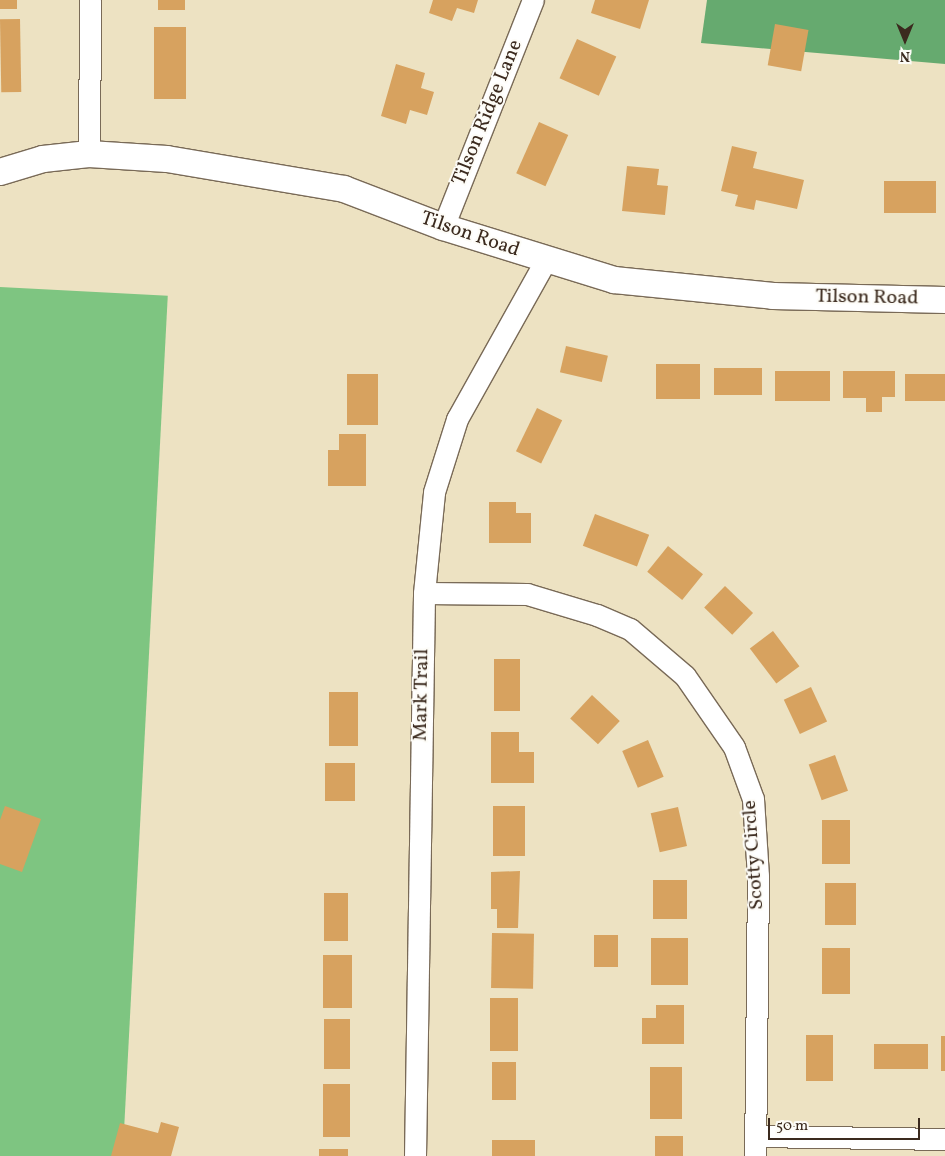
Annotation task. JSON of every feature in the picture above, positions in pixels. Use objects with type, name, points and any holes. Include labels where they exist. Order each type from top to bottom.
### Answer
[{"type":"street","points":[[88,154],[90,0]]},
{"type":"street","name":"Tilson Ridge Lane","points":[[443,227],[533,0]]},
{"type":"street","name":"Tilson Road","points":[[0,172],[43,159],[88,154],[167,159],[344,189],[443,227],[614,280],[773,296],[945,300]]},
{"type":"street","name":"Mark Trail","points":[[415,1156],[424,593],[434,492],[457,419],[546,260]]},
{"type":"street","name":"Scotty Circle","points":[[424,593],[527,594],[597,615],[630,629],[685,676],[734,747],[752,799],[758,876],[755,1146]]},
{"type":"street","points":[[755,1146],[945,1139]]},
{"type":"green space","points":[[707,0],[945,0],[945,64],[701,43]]},
{"type":"green space","points":[[0,287],[168,296],[123,1156],[0,1156]]},
{"type":"building","points":[[0,0],[17,0],[17,9],[0,9]]},
{"type":"building","points":[[158,0],[185,0],[185,10],[158,10]]},
{"type":"building","points":[[433,0],[478,0],[474,13],[457,8],[452,21],[429,13]]},
{"type":"building","points":[[595,0],[649,0],[640,29],[591,13]]},
{"type":"building","points":[[0,19],[20,19],[21,92],[1,92]]},
{"type":"building","points":[[775,24],[808,30],[801,71],[768,65]]},
{"type":"building","points":[[154,27],[186,27],[186,99],[154,99]]},
{"type":"building","points":[[577,39],[616,56],[599,96],[560,78]]},
{"type":"building","points":[[396,64],[425,73],[421,88],[434,92],[427,115],[410,110],[406,124],[381,116]]},
{"type":"building","points":[[539,122],[568,135],[545,186],[516,173]]},
{"type":"building","points":[[732,146],[757,152],[753,168],[804,180],[797,209],[756,200],[754,210],[735,206],[738,195],[721,191]]},
{"type":"building","points":[[627,166],[659,169],[657,185],[668,186],[665,215],[622,211]]},
{"type":"building","points":[[884,181],[936,181],[936,213],[884,213]]},
{"type":"building","points":[[566,346],[608,356],[602,382],[560,372]]},
{"type":"building","points":[[656,364],[700,364],[700,399],[656,399]]},
{"type":"building","points":[[714,368],[762,368],[762,395],[714,395]]},
{"type":"building","points":[[775,371],[830,371],[830,401],[775,401]]},
{"type":"building","points":[[843,371],[895,371],[895,397],[882,397],[882,412],[866,412],[866,398],[843,398]]},
{"type":"building","points":[[347,374],[378,374],[378,425],[347,425]]},
{"type":"building","points":[[905,374],[945,374],[945,401],[905,401]]},
{"type":"building","points":[[537,408],[562,420],[541,463],[516,451]]},
{"type":"building","points":[[339,434],[366,434],[366,486],[328,486],[328,450],[339,450]]},
{"type":"building","points":[[489,502],[516,502],[516,513],[531,513],[531,543],[489,543]]},
{"type":"building","points":[[595,514],[649,535],[637,567],[583,546]]},
{"type":"building","points":[[668,546],[703,574],[682,600],[647,572]]},
{"type":"building","points":[[725,586],[753,613],[732,635],[704,608]]},
{"type":"building","points":[[773,631],[799,666],[776,684],[750,648]]},
{"type":"building","points":[[494,659],[520,659],[520,711],[494,711]]},
{"type":"building","points":[[811,687],[827,721],[800,734],[784,700]]},
{"type":"building","points":[[329,692],[358,692],[358,746],[329,746]]},
{"type":"building","points":[[592,695],[620,721],[598,744],[570,718]]},
{"type":"building","points":[[491,732],[519,732],[519,752],[534,752],[534,783],[491,783]]},
{"type":"building","points":[[648,740],[664,777],[638,788],[622,751]]},
{"type":"building","points":[[835,755],[848,791],[822,800],[809,765]]},
{"type":"building","points":[[325,763],[355,763],[355,801],[325,801]]},
{"type":"building","points":[[5,806],[41,819],[22,872],[0,864],[0,820]]},
{"type":"building","points":[[493,806],[525,806],[525,856],[493,856]]},
{"type":"building","points":[[678,807],[687,846],[660,852],[651,813]]},
{"type":"building","points":[[822,820],[850,820],[850,864],[822,864]]},
{"type":"building","points":[[520,871],[518,928],[497,928],[497,909],[491,909],[491,872]]},
{"type":"building","points":[[653,880],[687,880],[687,919],[653,919]]},
{"type":"building","points":[[825,883],[856,883],[856,925],[825,925]]},
{"type":"building","points":[[324,893],[348,893],[348,941],[324,941]]},
{"type":"building","points":[[492,933],[534,934],[533,989],[491,988]]},
{"type":"building","points":[[594,935],[618,935],[618,967],[594,967]]},
{"type":"building","points":[[651,938],[688,938],[688,985],[651,985]]},
{"type":"building","points":[[822,948],[850,948],[850,994],[822,994]]},
{"type":"building","points":[[323,955],[352,955],[352,1008],[323,1008]]},
{"type":"building","points":[[490,998],[518,998],[518,1051],[490,1051]]},
{"type":"building","points":[[656,1005],[684,1005],[684,1044],[642,1044],[642,1018],[656,1018]]},
{"type":"building","points":[[324,1019],[350,1019],[350,1069],[324,1069]]},
{"type":"building","points":[[806,1035],[833,1035],[833,1081],[806,1081]]},
{"type":"building","points":[[941,1036],[945,1036],[945,1071],[941,1071]]},
{"type":"building","points":[[874,1044],[928,1044],[928,1069],[874,1069]]},
{"type":"building","points":[[492,1062],[516,1062],[516,1100],[492,1100]]},
{"type":"building","points":[[650,1067],[682,1067],[682,1119],[650,1119]]},
{"type":"building","points":[[323,1084],[350,1084],[350,1137],[323,1137]]},
{"type":"building","points":[[161,1122],[179,1127],[171,1156],[111,1156],[120,1123],[158,1133]]},
{"type":"building","points":[[655,1136],[683,1136],[683,1156],[655,1156]]},
{"type":"building","points":[[492,1140],[535,1140],[535,1156],[492,1156]]},
{"type":"building","points":[[319,1149],[348,1149],[348,1156],[319,1156]]}]
